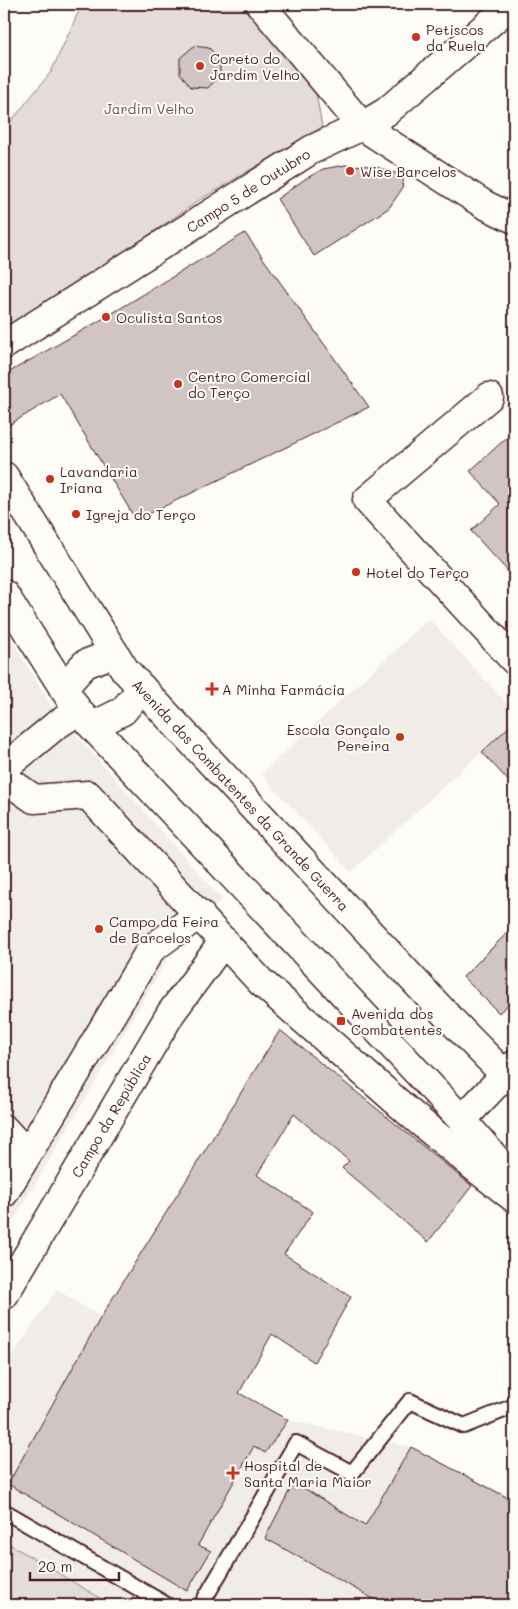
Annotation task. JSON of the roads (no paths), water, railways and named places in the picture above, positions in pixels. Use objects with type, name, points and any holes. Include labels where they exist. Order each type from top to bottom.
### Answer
[{"type":"street","points":[[260,4],[362,126],[485,205],[514,219]]},
{"type":"street","name":"Campo 5 de Outubro","points":[[4,345],[310,150],[362,126],[386,112],[512,4]]},
{"type":"street","points":[[489,398],[367,500],[514,660]]},
{"type":"street","name":"Avenida dos Combatentes da Grande Guerra","points":[[4,476],[124,670],[443,1011],[511,1075]]},
{"type":"street","points":[[4,594],[63,688],[85,718],[462,1120],[514,1180]]},
{"type":"street","points":[[63,688],[85,664],[114,653]]},
{"type":"street","points":[[4,768],[55,726],[85,718],[123,712],[142,688]]},
{"type":"street","points":[[4,778],[34,799],[88,795],[261,982],[412,1115],[514,1198]]},
{"type":"street","points":[[4,1193],[151,949],[200,914]]},
{"type":"street","name":"Campo da República","points":[[4,1295],[171,1013],[224,941]]},
{"type":"street","points":[[412,1115],[438,1122],[462,1120],[511,1075]]},
{"type":"street","points":[[4,1129],[27,1154]]},
{"type":"lane","points":[[201,1605],[296,1444],[352,1473],[410,1401],[464,1426],[514,1406]]},
{"type":"lane","points":[[4,1511],[167,1605]]},
{"type":"place","name":"Petiscos da Ruela","points":[[416,37]]},
{"type":"place","name":"Coreto do Jardim Velho","points":[[200,66]]},
{"type":"place","name":"Wise Barcelos","points":[[350,171]]},
{"type":"place","name":"Oculista Santos","points":[[106,317]]},
{"type":"place","name":"Centro Comercial do Terço","points":[[178,384]]},
{"type":"place","name":"Lavandaria Iriana","points":[[50,479]]},
{"type":"place","name":"Igreja do Terço","points":[[76,514]]},
{"type":"place","name":"Hotel do Terço","points":[[356,572]]},
{"type":"place","name":"A Minha Farmácia","points":[[212,689]]},
{"type":"place","name":"Escola Gonçalo Pereira","points":[[400,737]]},
{"type":"place","name":"Campo da Feira de Barcelos","points":[[99,929]]},
{"type":"place","name":"Avenida dos Combatentes","points":[[341,1021]]},
{"type":"place","name":"Hospital de Santa Maria Maior","points":[[233,1473]]},
{"type":"park label","name":"Jardim Velho","points":[[149,108]]}]
